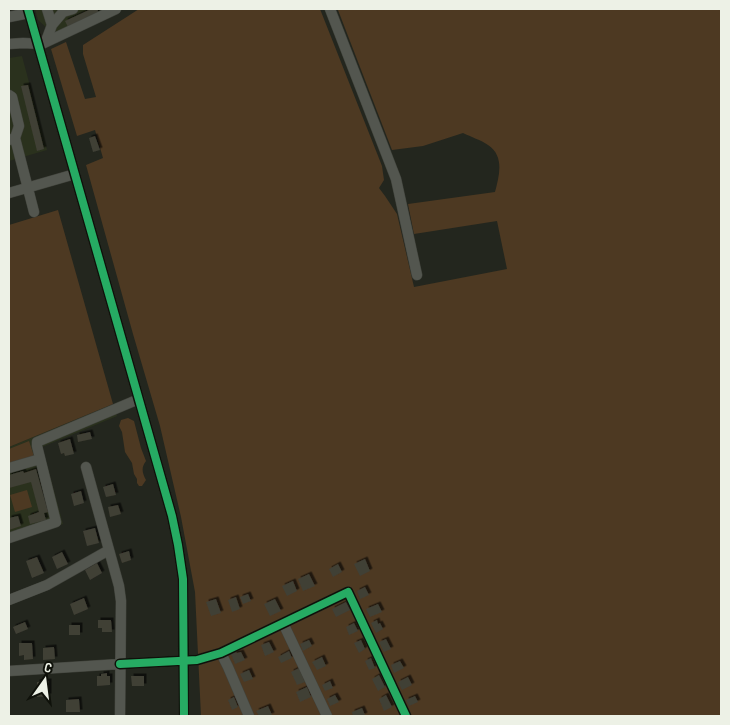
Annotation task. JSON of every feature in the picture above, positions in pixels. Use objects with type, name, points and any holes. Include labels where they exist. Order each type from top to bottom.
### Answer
[{"type":"street","points":[[47,9],[52,25]]},
{"type":"street","points":[[42,42],[52,25],[63,12],[72,9]]},
{"type":"street","points":[[9,44],[42,42],[116,9]]},
{"type":"street","points":[[330,9],[396,179],[417,275]]},
{"type":"street","points":[[9,17],[28,11],[42,42],[75,174],[172,516],[183,579],[184,716]]},
{"type":"street","points":[[9,95],[12,97],[19,126],[12,139],[34,212]]},
{"type":"street","points":[[9,193],[75,174]]},
{"type":"street","points":[[9,538],[56,522],[36,444],[39,441],[139,399]]},
{"type":"street","points":[[9,468],[40,460]]},
{"type":"street","points":[[86,467],[120,586],[120,716]]},
{"type":"street","points":[[9,600],[47,585],[109,550]]},
{"type":"street","points":[[9,671],[198,660],[221,653],[348,592],[406,716]]},
{"type":"street","points":[[283,623],[328,716]]},
{"type":"street","points":[[221,653],[249,716]]},
{"type":"shaded area","points":[[35,9],[103,9],[105,12],[55,35],[38,20]]},
{"type":"shaded area","points":[[139,9],[320,9],[382,166],[384,180],[379,188],[397,214],[414,287],[507,269],[497,221],[414,234],[408,204],[495,192],[499,173],[499,161],[497,155],[488,145],[463,133],[423,146],[392,150],[338,10],[721,9],[721,716],[201,716],[195,592],[181,517],[160,426],[86,165],[103,158],[95,130],[77,136],[51,49],[66,42],[85,99],[96,97],[83,54],[83,45]]},
{"type":"shaded area","points":[[22,56],[47,150],[9,161],[9,58]]},
{"type":"shaded area","points":[[58,210],[113,404],[9,447],[9,225]]},
{"type":"shaded area","points":[[113,404],[117,416],[42,447],[63,524],[9,543],[9,447]]},
{"type":"shaded area","points":[[128,418],[134,421],[146,461],[143,470],[146,480],[142,486],[139,486],[137,483],[132,463],[125,452],[122,432],[119,426],[121,420]]},
{"type":"shaded area","points":[[29,441],[34,456],[9,463],[9,449]]},
{"type":"shaded area","points":[[27,490],[32,507],[15,512],[10,495]]},
{"type":"building","points":[[91,9],[97,9],[99,13],[68,27],[65,21]]},
{"type":"building","points":[[28,85],[44,149],[37,151],[21,86]]},
{"type":"building","points":[[95,136],[100,150],[93,152],[89,138]]},
{"type":"building","points":[[90,432],[92,439],[78,442],[77,435]]},
{"type":"building","points":[[70,439],[74,454],[65,456],[64,453],[61,454],[58,443]]},
{"type":"building","points":[[36,469],[48,512],[44,513],[46,520],[30,524],[28,516],[39,512],[31,482],[9,488],[9,475]]},
{"type":"building","points":[[113,484],[116,495],[106,497],[103,487]]},
{"type":"building","points":[[81,491],[84,503],[74,506],[71,494]]},
{"type":"building","points":[[118,505],[121,514],[110,517],[108,507]]},
{"type":"building","points":[[18,516],[21,526],[9,530],[9,518]]},
{"type":"building","points":[[95,528],[99,543],[87,546],[83,531]]},
{"type":"building","points":[[129,551],[131,560],[122,563],[119,554]]},
{"type":"building","points":[[62,552],[68,564],[57,569],[52,557]]},
{"type":"building","points":[[37,557],[44,573],[32,578],[26,561]]},
{"type":"building","points":[[365,559],[370,571],[360,576],[354,564]]},
{"type":"building","points":[[97,563],[102,573],[90,580],[85,570]]},
{"type":"building","points":[[338,564],[342,572],[333,577],[329,569]]},
{"type":"building","points":[[309,574],[315,586],[303,591],[298,579]]},
{"type":"building","points":[[293,581],[297,591],[287,596],[282,586]]},
{"type":"building","points":[[365,587],[369,595],[360,599],[357,591]]},
{"type":"building","points":[[248,594],[251,601],[243,604],[240,597]]},
{"type":"building","points":[[236,597],[240,609],[232,612],[228,600]]},
{"type":"building","points":[[84,598],[88,609],[74,615],[70,604]]},
{"type":"building","points":[[216,599],[221,613],[211,616],[206,602]]},
{"type":"building","points":[[275,599],[281,611],[270,616],[264,604]]},
{"type":"building","points":[[346,602],[350,610],[336,617],[332,609]]},
{"type":"building","points":[[378,604],[382,612],[370,617],[366,609]]},
{"type":"building","points":[[98,620],[111,620],[112,632],[102,632],[102,628],[98,628]]},
{"type":"building","points":[[377,620],[383,629],[376,633],[371,623]]},
{"type":"building","points":[[25,622],[28,629],[16,634],[13,627]]},
{"type":"building","points":[[354,623],[358,631],[349,635],[346,627]]},
{"type":"building","points":[[69,625],[80,625],[80,635],[69,635]]},
{"type":"building","points":[[386,639],[391,649],[384,652],[379,642]]},
{"type":"building","points":[[309,640],[312,646],[303,651],[300,644]]},
{"type":"building","points":[[361,640],[365,649],[359,653],[354,643]]},
{"type":"building","points":[[269,642],[274,652],[265,656],[261,645]]},
{"type":"building","points":[[19,643],[32,643],[33,659],[24,660],[24,655],[19,656]]},
{"type":"building","points":[[54,647],[55,659],[43,660],[43,648]]},
{"type":"building","points":[[289,651],[292,658],[281,663],[278,657]]},
{"type":"building","points":[[241,652],[245,660],[235,664],[231,654]]},
{"type":"building","points":[[322,657],[326,666],[317,670],[312,662]]},
{"type":"building","points":[[371,658],[375,668],[369,670],[365,661]]},
{"type":"building","points":[[400,661],[404,668],[394,673],[391,665]]},
{"type":"building","points":[[299,668],[305,682],[297,685],[291,672]]},
{"type":"building","points":[[249,670],[253,679],[244,682],[240,674]]},
{"type":"building","points":[[107,673],[107,676],[110,676],[110,685],[97,686],[97,676]]},
{"type":"building","points":[[379,675],[385,687],[378,691],[372,679]]},
{"type":"building","points":[[131,676],[144,676],[144,686],[132,686]]},
{"type":"building","points":[[408,677],[412,685],[402,690],[398,682]]},
{"type":"building","points":[[49,681],[49,696],[37,697],[37,682]]},
{"type":"building","points":[[330,681],[333,688],[325,691],[322,685]]},
{"type":"building","points":[[307,687],[311,697],[300,702],[296,692]]},
{"type":"building","points":[[335,695],[339,702],[330,706],[327,699]]},
{"type":"building","points":[[386,695],[392,707],[384,711],[379,699]]},
{"type":"building","points":[[415,696],[418,702],[409,706],[406,700]]},
{"type":"building","points":[[234,697],[238,707],[232,710],[228,700]]},
{"type":"building","points":[[79,699],[80,712],[66,712],[66,700]]},
{"type":"building","points":[[268,706],[272,715],[259,716],[256,711]]},
{"type":"building","points":[[362,708],[365,715],[353,716],[352,712]]},
{"type":"cycle path","points":[[28,9],[172,516],[183,579],[184,716]]},
{"type":"cycle path","points":[[120,664],[197,660],[221,653],[348,592],[406,716]]}]
